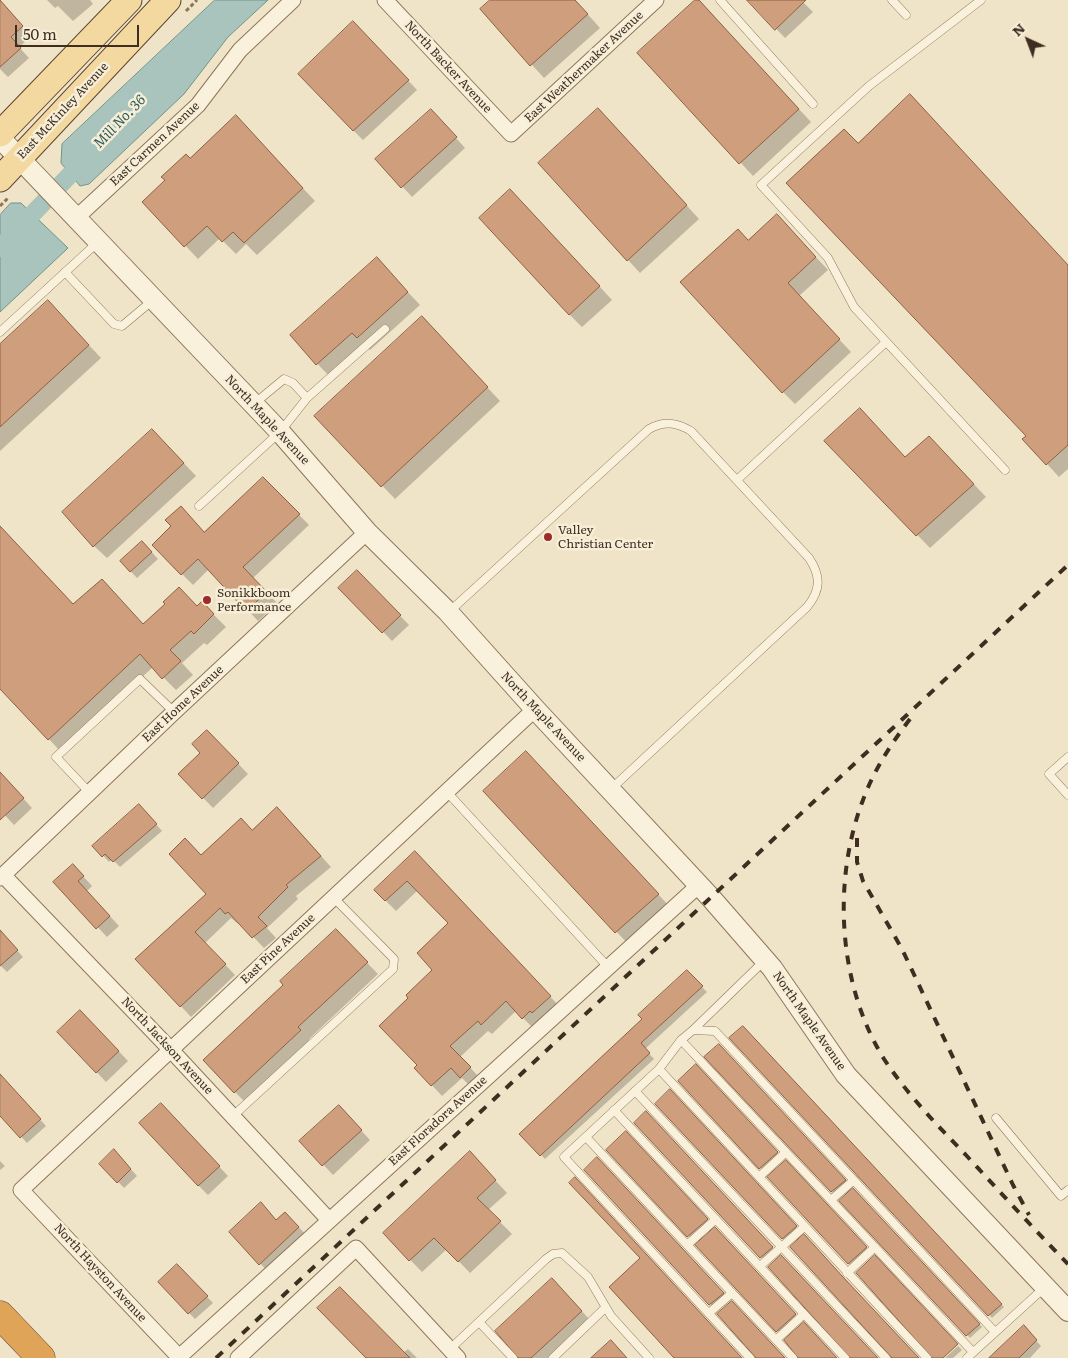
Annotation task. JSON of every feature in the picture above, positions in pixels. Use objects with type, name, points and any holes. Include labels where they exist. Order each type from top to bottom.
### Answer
[{"type":"highway","points":[[0,1315],[41,1358]]},
{"type":"main road","points":[[0,136],[129,0]]},
{"type":"main road","name":"East McKinley Avenue","points":[[5,188],[27,167],[168,0]]},
{"type":"street","name":"East Carmen Avenue","points":[[76,219],[198,104],[240,50],[294,0]]},
{"type":"street","name":"North Backer Avenue","points":[[385,0],[511,134]]},
{"type":"street","name":"East Weathermaker Avenue","points":[[511,134],[656,0]]},
{"type":"street","name":"North Maple Avenue","points":[[0,136],[76,219],[280,432],[367,532],[448,612],[535,709],[699,885],[765,960],[846,1074],[1068,1310]]},
{"type":"street","name":"East Home Avenue","points":[[2,876],[367,532]]},
{"type":"street","name":"East Pine Avenue","points":[[21,1190],[535,709]]},
{"type":"street","name":"North Jackson Avenue","points":[[2,876],[171,1050],[328,1220]]},
{"type":"street","name":"East Floradora Avenue","points":[[179,1358],[328,1220],[699,885]]},
{"type":"street","name":"North Hayston Avenue","points":[[21,1190],[179,1358]]},
{"type":"street","points":[[238,1358],[356,1248],[454,1354]]},
{"type":"lane","points":[[720,0],[813,104]]},
{"type":"lane","points":[[892,0],[906,15]]},
{"type":"lane","points":[[981,0],[869,86],[761,185],[828,258],[854,307],[1005,470]]},
{"type":"lane","points":[[0,332],[98,242]]},
{"type":"lane","points":[[65,272],[114,324],[122,326],[129,322],[153,300]]},
{"type":"lane","points":[[199,506],[280,432],[307,398],[384,329]]},
{"type":"lane","points":[[737,480],[886,342]]},
{"type":"lane","points":[[253,404],[284,378],[293,382],[307,398]]},
{"type":"lane","points":[[448,612],[649,429],[659,423],[671,422],[691,431],[809,558],[819,579],[814,598],[610,790]]},
{"type":"lane","points":[[89,792],[56,757],[140,679],[174,712]]},
{"type":"lane","points":[[1068,757],[1049,774],[1068,795]]},
{"type":"lane","points":[[447,792],[608,967]]},
{"type":"lane","points":[[233,1116],[393,969],[394,959],[333,896]]},
{"type":"lane","points":[[750,1358],[564,1157],[659,1069],[681,1040],[765,960]]},
{"type":"lane","points":[[693,1030],[715,1031],[995,1332]]},
{"type":"lane","points":[[681,1040],[831,1200],[970,1355],[1046,1287]]},
{"type":"lane","points":[[659,1069],[804,1227],[928,1358]]},
{"type":"lane","points":[[635,1091],[886,1358]]},
{"type":"lane","points":[[614,1110],[845,1358]]},
{"type":"lane","points":[[996,1118],[1061,1196],[1068,1190]]},
{"type":"lane","points":[[586,1136],[793,1358]]},
{"type":"lane","points":[[759,1177],[786,1152]]},
{"type":"lane","points":[[831,1200],[854,1180]]},
{"type":"lane","points":[[687,1244],[716,1218]]},
{"type":"lane","points":[[760,1266],[804,1227]]},
{"type":"lane","points":[[847,1273],[875,1248]]},
{"type":"lane","points":[[454,1354],[479,1322],[553,1254],[562,1253],[577,1265],[594,1286],[605,1308],[649,1358]]},
{"type":"lane","points":[[709,1313],[732,1293]]},
{"type":"lane","points":[[553,1358],[605,1308]]},
{"type":"lane","points":[[776,1340],[804,1314]]},
{"type":"lane","points":[[479,1322],[513,1358]]},
{"type":"path","points":[[0,206],[5,188]]},
{"type":"water","points":[[215,0],[268,0],[228,37],[184,94],[89,184],[80,186],[61,163],[62,144]]},
{"type":"water","points":[[11,203],[21,203],[68,248],[0,312],[0,215]]},
{"type":"building","points":[[0,0],[23,26],[11,37],[21,48],[0,67]]},
{"type":"building","points":[[490,0],[575,0],[588,14],[530,66],[480,9]]},
{"type":"building","points":[[695,0],[699,0],[799,109],[739,164],[637,53]]},
{"type":"building","points":[[747,0],[806,0],[775,30]]},
{"type":"building","points":[[353,21],[409,80],[353,131],[298,74]]},
{"type":"building","points":[[910,94],[1068,265],[1068,445],[1046,465],[1022,439],[1026,436],[786,183],[844,129],[858,143]]},
{"type":"building","points":[[598,108],[687,205],[627,261],[538,163]]},
{"type":"building","points":[[431,109],[457,137],[401,188],[375,159]]},
{"type":"building","points":[[236,115],[303,188],[244,243],[233,232],[222,242],[207,226],[184,247],[142,202],[165,180],[161,177],[186,154],[190,158]]},
{"type":"building","points":[[510,189],[600,286],[569,315],[479,218]]},
{"type":"building","points":[[777,214],[816,257],[788,283],[840,339],[782,393],[680,282],[738,229],[748,240]]},
{"type":"building","points":[[377,257],[408,292],[357,338],[352,333],[316,365],[290,335]]},
{"type":"building","points":[[48,300],[89,345],[0,427],[0,344]]},
{"type":"building","points":[[422,316],[488,387],[381,487],[314,416]]},
{"type":"building","points":[[860,408],[905,457],[929,436],[974,484],[916,536],[824,441]]},
{"type":"building","points":[[152,429],[184,463],[93,547],[62,512]]},
{"type":"building","points":[[263,477],[300,514],[243,567],[267,592],[246,611],[198,559],[181,575],[152,545],[171,526],[165,520],[181,506],[204,532]]},
{"type":"building","points":[[0,526],[73,604],[102,579],[143,624],[165,604],[163,602],[179,587],[197,606],[202,601],[214,614],[194,634],[191,631],[170,650],[181,661],[162,679],[140,654],[48,740],[0,689]]},
{"type":"building","points":[[142,541],[152,552],[130,572],[120,561]]},
{"type":"building","points":[[357,570],[401,615],[382,633],[338,588]]},
{"type":"building","points":[[207,730],[239,763],[202,799],[178,774],[200,753],[192,744]]},
{"type":"building","points":[[526,751],[659,894],[615,933],[483,791]]},
{"type":"building","points":[[0,772],[24,798],[0,820]]},
{"type":"building","points":[[139,804],[157,824],[113,862],[105,854],[102,857],[92,846]]},
{"type":"building","points":[[277,807],[321,856],[286,885],[288,887],[258,917],[267,926],[252,938],[228,912],[225,914],[220,908],[195,932],[226,964],[180,1007],[135,959],[206,894],[169,854],[185,838],[201,855],[241,818],[252,830]]},
{"type":"building","points":[[415,851],[551,996],[532,1013],[530,1011],[522,1019],[506,1001],[481,1025],[478,1021],[450,1046],[471,1067],[460,1078],[451,1068],[431,1086],[414,1068],[417,1065],[379,1026],[408,998],[406,995],[432,970],[417,953],[448,923],[407,881],[385,901],[374,890]]},
{"type":"building","points":[[73,864],[84,876],[78,881],[110,916],[96,929],[53,882]]},
{"type":"building","points":[[336,929],[368,962],[298,1027],[301,1030],[234,1093],[203,1060],[283,985],[280,981]]},
{"type":"building","points":[[0,930],[18,950],[0,966]]},
{"type":"building","points":[[687,970],[703,986],[641,1043],[650,1053],[540,1156],[519,1134],[642,1019],[638,1015]]},
{"type":"building","points":[[80,1010],[119,1051],[96,1073],[57,1032]]},
{"type":"building","points":[[743,1026],[1002,1304],[988,1316],[729,1038]]},
{"type":"building","points":[[719,1044],[846,1180],[831,1192],[704,1057]]},
{"type":"building","points":[[696,1064],[778,1152],[759,1169],[678,1081]]},
{"type":"building","points":[[0,1074],[41,1119],[20,1138],[0,1116]]},
{"type":"building","points":[[670,1089],[797,1226],[782,1239],[655,1104]]},
{"type":"building","points":[[161,1103],[220,1166],[198,1186],[139,1123]]},
{"type":"building","points":[[339,1105],[362,1130],[322,1166],[299,1141]]},
{"type":"building","points":[[646,1111],[773,1247],[760,1258],[634,1123]]},
{"type":"building","points":[[626,1131],[708,1219],[687,1237],[606,1150]]},
{"type":"building","points":[[114,1149],[131,1169],[117,1183],[99,1164]]},
{"type":"building","points":[[470,1151],[496,1180],[477,1198],[501,1221],[458,1262],[434,1238],[409,1261],[383,1233]]},
{"type":"building","points":[[597,1157],[724,1293],[709,1305],[584,1170]]},
{"type":"building","points":[[786,1160],[867,1247],[848,1264],[767,1177]]},
{"type":"building","points":[[575,1177],[742,1358],[674,1358],[609,1287],[640,1258],[569,1183]]},
{"type":"building","points":[[853,1188],[980,1324],[966,1336],[839,1201]]},
{"type":"building","points":[[261,1202],[276,1220],[285,1212],[299,1227],[259,1265],[229,1232]]},
{"type":"building","points":[[715,1227],[796,1314],[776,1332],[695,1245]]},
{"type":"building","points":[[804,1234],[919,1358],[892,1358],[790,1247]]},
{"type":"building","points":[[781,1255],[878,1358],[850,1358],[768,1267]]},
{"type":"building","points":[[875,1255],[958,1344],[943,1358],[932,1358],[856,1273]]},
{"type":"building","points":[[177,1264],[208,1296],[188,1314],[158,1282]]},
{"type":"building","points":[[552,1278],[582,1311],[531,1358],[518,1358],[495,1331]]},
{"type":"building","points":[[340,1287],[410,1358],[366,1358],[317,1308]]},
{"type":"building","points":[[732,1301],[785,1358],[756,1358],[717,1314]]},
{"type":"building","points":[[804,1322],[837,1358],[798,1358],[784,1340]]},
{"type":"building","points":[[1024,1325],[1037,1340],[1019,1358],[989,1358]]},
{"type":"building","points":[[611,1340],[627,1358],[591,1358]]},
{"type":"waterway","name":"Mill No. 36","points":[[0,248],[86,158]]},
{"type":"railway","points":[[216,1358],[1068,565]]},
{"type":"railway","points":[[910,719],[872,778],[853,831],[847,864],[844,898],[849,966],[857,999],[869,1030],[884,1059],[912,1097],[1068,1264]]},
{"type":"railway","points":[[857,838],[857,862],[863,881],[902,949],[1013,1185],[1029,1215]]},
{"type":"place","name":"Valley Christian Center","points":[[548,537]]},
{"type":"place","name":"Sonikkboom Performance","points":[[207,600]]}]
